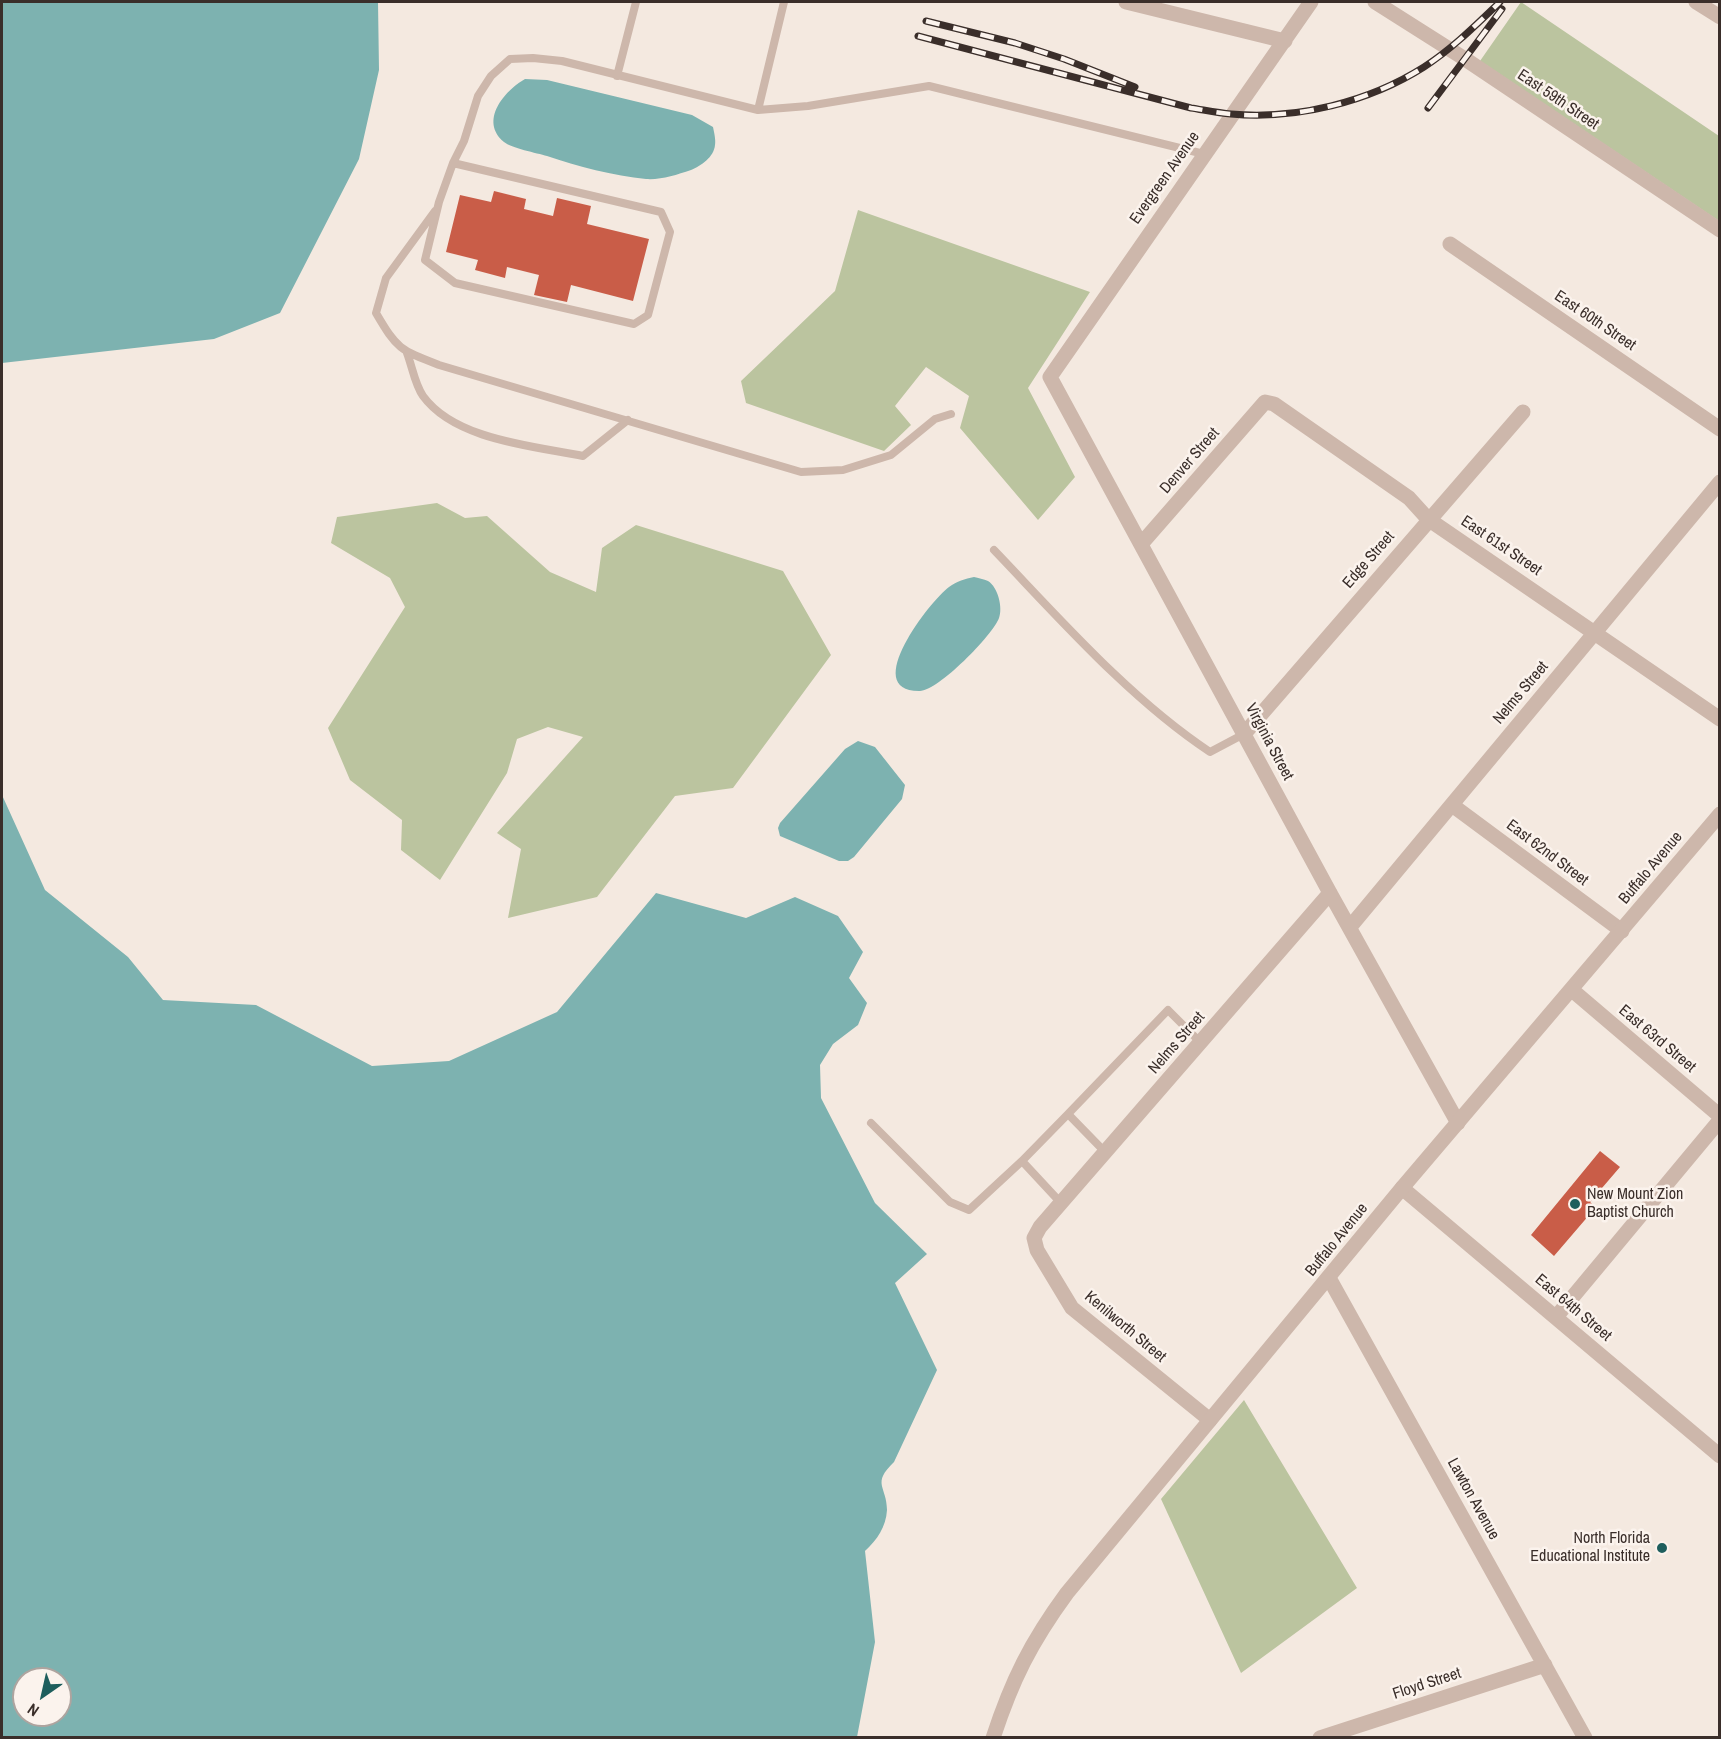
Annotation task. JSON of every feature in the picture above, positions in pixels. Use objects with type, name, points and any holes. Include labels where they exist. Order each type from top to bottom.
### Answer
[{"type":"street","points":[[1126,2],[1285,41]]},
{"type":"street","name":"Evergreen Avenue","points":[[1050,376],[1311,2]]},
{"type":"street","name":"East 59th Street","points":[[1375,2],[1457,54],[1719,230]]},
{"type":"street","points":[[1696,2],[1719,17]]},
{"type":"street","name":"East 60th Street","points":[[1450,244],[1719,429]]},
{"type":"street","name":"Virginia Street","points":[[1050,376],[1458,1124]]},
{"type":"street","name":"Denver Street","points":[[1142,543],[1265,402]]},
{"type":"street","name":"East 61st Street","points":[[1265,402],[1274,404],[1409,498],[1428,519],[1719,719]]},
{"type":"street","name":"Edge Street","points":[[1244,734],[1523,411]]},
{"type":"street","name":"Nelms Street","points":[[1350,927],[1719,482]]},
{"type":"street","name":"East 62nd Street","points":[[1452,805],[1622,931]]},
{"type":"street","name":"Buffalo Avenue","points":[[993,1737],[1028,1651],[1041,1628],[1067,1593],[1402,1188],[1719,814]]},
{"type":"street","name":"Nelms Street","points":[[1102,1157],[1330,893]]},
{"type":"street","name":"East 63rd Street","points":[[1572,990],[1719,1116]]},
{"type":"street","points":[[1556,1317],[1719,1120]]},
{"type":"street","name":"Kenilworth Street","points":[[1102,1157],[1040,1227],[1035,1238],[1037,1250],[1072,1308],[1210,1420]]},
{"type":"street","name":"East 64th Street","points":[[1402,1188],[1719,1456]]},
{"type":"street","name":"Lawton Avenue","points":[[1329,1278],[1585,1737]]},
{"type":"street","name":"Floyd Street","points":[[1320,1737],[1545,1665]]},
{"type":"lane","points":[[617,76],[636,2]]},
{"type":"lane","points":[[758,110],[784,2]]},
{"type":"lane","points":[[453,162],[661,212],[670,232],[648,315],[634,324],[456,283],[425,260],[437,208],[453,162],[464,141],[477,96],[491,76],[510,58],[562,61],[758,110],[808,106],[929,86],[1204,154]]},
{"type":"lane","points":[[437,208],[386,278],[376,313],[391,339],[407,353],[439,365],[801,472],[843,470],[891,455],[935,419],[951,414]]},
{"type":"lane","points":[[407,353],[422,394],[442,415],[490,438],[583,456],[628,420]]},
{"type":"lane","points":[[994,550],[1130,688],[1188,737],[1210,752],[1244,734]]},
{"type":"lane","points":[[871,1123],[950,1202],[969,1210],[1022,1161],[1168,1010],[1201,1043]]},
{"type":"lane","points":[[1068,1114],[1102,1157]]},
{"type":"lane","points":[[1022,1161],[1061,1203]]},
{"type":"green space","points":[[1521,2],[1719,136],[1719,221],[1480,61]]},
{"type":"green space","points":[[858,210],[1090,292],[1028,388],[1075,477],[1038,520],[960,428],[969,396],[926,367],[895,406],[911,425],[884,451],[746,403],[741,381],[835,291]]},
{"type":"green space","points":[[437,503],[465,518],[487,516],[550,572],[596,592],[602,548],[636,525],[783,571],[831,655],[733,788],[675,796],[597,897],[508,918],[521,849],[497,833],[583,737],[548,727],[517,739],[507,773],[440,880],[401,850],[402,820],[350,780],[328,728],[405,607],[390,578],[331,543],[337,517]]},
{"type":"green space","points":[[1244,1400],[1357,1588],[1241,1673],[1161,1499]]},
{"type":"water","points":[[2,2],[378,2],[379,70],[359,159],[280,313],[214,339],[2,363]]},
{"type":"water","points":[[525,79],[547,80],[692,115],[713,127],[714,149],[706,161],[695,168],[668,177],[646,179],[596,170],[512,146],[504,142],[497,134],[494,116],[497,107],[509,91]]},
{"type":"water","points":[[974,577],[988,581],[997,593],[1000,614],[995,626],[964,661],[939,682],[920,691],[903,687],[896,677],[897,662],[915,626],[949,587]]},
{"type":"water","points":[[858,741],[875,747],[905,785],[902,799],[854,857],[848,861],[839,861],[780,836],[778,828],[780,823],[845,749]]},
{"type":"water","points":[[2,795],[45,890],[128,957],[163,1000],[256,1005],[372,1066],[449,1061],[557,1012],[656,893],[746,918],[795,897],[838,916],[863,952],[849,978],[867,1003],[858,1025],[833,1044],[820,1065],[821,1098],[875,1203],[927,1254],[895,1283],[937,1370],[894,1462],[883,1475],[882,1485],[887,1510],[885,1522],[880,1533],[865,1551],[875,1642],[857,1737],[2,1737]]},
{"type":"building","points":[[494,191],[526,199],[524,209],[553,216],[557,198],[591,206],[587,224],[649,239],[633,301],[571,285],[567,302],[534,295],[539,275],[507,267],[505,278],[475,270],[478,260],[446,252],[460,195],[491,202]]},
{"type":"building","name":"New Mount Zion Baptist Church","points":[[1600,1151],[1620,1167],[1590,1202],[1596,1207],[1554,1256],[1531,1235]]},
{"type":"railway","points":[[918,36],[1191,108],[1231,114],[1281,114],[1306,111],[1356,99],[1403,79],[1444,52],[1500,2]]},
{"type":"railway","points":[[1428,108],[1502,9]]},
{"type":"railway","points":[[926,21],[1015,43],[1064,59],[1135,87]]},
{"type":"place","name":"New Mount Zion Baptist Church","points":[[1575,1204]]},
{"type":"place","name":"North Florida Educational Institute","points":[[1662,1548]]}]
